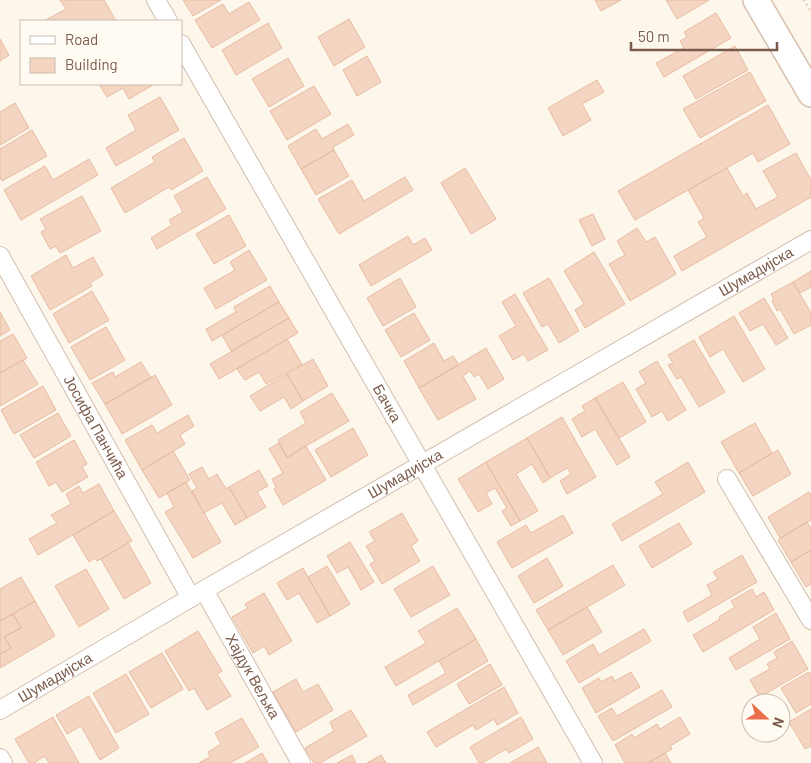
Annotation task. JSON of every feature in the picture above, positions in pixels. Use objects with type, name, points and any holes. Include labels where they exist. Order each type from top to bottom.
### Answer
[{"type":"street","points":[[156,0],[167,20]]},
{"type":"street","points":[[756,0],[811,94]]},
{"type":"street","name":"Бачка","points":[[182,46],[593,763]]},
{"type":"street","name":"Шумадијска","points":[[0,710],[197,594],[811,240]]},
{"type":"street","name":"Јосифа Панчића","points":[[0,256],[197,594]]},
{"type":"street","points":[[726,478],[811,620]]},
{"type":"street","name":"Хајдук Вељка","points":[[197,594],[301,763]]},
{"type":"street","points":[[0,758],[3,763]]},
{"type":"path","points":[[804,0],[811,12]]},
{"type":"building","points":[[60,0],[104,0],[115,20],[46,20],[66,9]]},
{"type":"building","points":[[183,0],[221,0],[193,16]]},
{"type":"building","points":[[595,0],[621,0],[601,11]]},
{"type":"building","points":[[666,0],[709,0],[677,19]]},
{"type":"building","points":[[249,2],[260,20],[212,48],[195,20],[223,4],[229,14]]},
{"type":"building","points":[[716,13],[731,38],[664,77],[656,63],[684,48],[680,41],[687,37],[684,32]]},
{"type":"building","points":[[349,19],[365,47],[334,66],[318,37]]},
{"type":"building","points":[[268,23],[282,48],[236,75],[222,50]]},
{"type":"building","points":[[0,39],[9,55],[0,61]]},
{"type":"building","points":[[735,46],[748,70],[696,99],[683,76]]},
{"type":"building","points":[[367,56],[381,82],[357,96],[343,70]]},
{"type":"building","points":[[288,58],[304,86],[269,107],[252,79]]},
{"type":"building","points":[[750,72],[766,101],[700,138],[683,109]]},
{"type":"building","points":[[597,80],[604,92],[582,104],[591,120],[563,136],[548,108]]},
{"type":"building","points":[[100,85],[153,85],[129,99],[123,88],[107,97]]},
{"type":"building","points":[[314,86],[331,114],[287,140],[270,111]]},
{"type":"building","points":[[160,97],[179,130],[116,166],[106,148],[136,130],[128,115]]},
{"type":"building","points":[[15,103],[29,128],[0,145],[0,112]]},
{"type":"building","points":[[768,105],[790,144],[758,162],[753,153],[635,220],[618,191]]},
{"type":"building","points":[[348,124],[354,135],[333,147],[334,150],[301,169],[288,146],[316,129],[322,139]]},
{"type":"building","points":[[32,130],[47,156],[2,181],[0,177],[0,149]]},
{"type":"building","points":[[184,138],[203,171],[171,190],[169,187],[125,213],[111,188],[155,162],[152,157]]},
{"type":"building","points":[[334,150],[349,176],[316,195],[301,169]]},
{"type":"building","points":[[796,153],[811,180],[811,197],[682,271],[674,256],[707,237],[698,222],[704,218],[688,190],[727,168],[743,196],[747,193],[756,209],[778,197],[763,171]]},
{"type":"building","points":[[89,159],[98,175],[21,220],[4,190],[45,166],[53,180]]},
{"type":"building","points":[[465,168],[496,219],[471,234],[441,183]]},
{"type":"building","points":[[207,177],[226,209],[157,249],[151,238],[172,225],[169,220],[183,212],[174,196]]},
{"type":"building","points":[[405,177],[413,190],[339,234],[318,199],[352,180],[364,201]]},
{"type":"building","points":[[82,196],[101,231],[60,253],[56,246],[50,249],[41,232],[46,229],[40,219]]},
{"type":"building","points":[[593,214],[605,239],[592,246],[579,220]]},
{"type":"building","points":[[229,215],[246,246],[214,264],[196,234]]},
{"type":"building","points":[[637,228],[646,242],[655,237],[676,274],[630,301],[609,264],[625,255],[617,241]]},
{"type":"building","points":[[408,236],[413,245],[425,238],[432,250],[371,286],[359,265]]},
{"type":"building","points":[[249,250],[267,280],[216,309],[204,288],[235,270],[230,262]]},
{"type":"building","points":[[594,252],[625,304],[585,328],[575,310],[584,304],[564,271]]},
{"type":"building","points":[[66,255],[73,268],[93,257],[103,275],[90,283],[92,286],[50,310],[31,276]]},
{"type":"building","points":[[811,271],[811,287],[800,293],[793,282]]},
{"type":"building","points":[[400,278],[416,307],[383,326],[367,298]]},
{"type":"building","points":[[549,278],[579,331],[559,343],[548,324],[542,327],[523,293]]},
{"type":"building","points":[[793,282],[811,313],[811,325],[794,334],[780,309],[777,311],[771,294]]},
{"type":"building","points":[[270,286],[279,302],[212,341],[206,329],[236,312],[234,307]]},
{"type":"building","points":[[92,291],[109,320],[69,343],[53,314]]},
{"type":"building","points":[[515,294],[548,350],[528,361],[524,354],[513,360],[499,336],[516,326],[502,302]]},
{"type":"building","points":[[764,298],[788,338],[776,345],[763,324],[750,331],[739,313]]},
{"type":"building","points":[[279,302],[289,318],[231,351],[222,335]]},
{"type":"building","points":[[0,312],[10,330],[0,336]]},
{"type":"building","points":[[414,313],[430,340],[401,357],[385,330]]},
{"type":"building","points":[[734,316],[765,369],[743,382],[723,349],[710,357],[699,337]]},
{"type":"building","points":[[289,318],[298,333],[219,379],[210,364]]},
{"type":"building","points":[[106,327],[125,360],[90,380],[71,347]]},
{"type":"building","points":[[13,334],[27,358],[0,373],[0,341]]},
{"type":"building","points":[[287,339],[302,364],[266,384],[259,372],[245,380],[237,369]]},
{"type":"building","points":[[694,340],[725,392],[699,407],[681,377],[677,379],[668,365],[673,363],[668,355]]},
{"type":"building","points":[[434,343],[444,361],[453,356],[459,365],[419,388],[404,361]]},
{"type":"building","points":[[486,348],[504,379],[488,389],[479,374],[474,377],[470,371],[463,376],[476,399],[438,420],[419,388]]},
{"type":"building","points":[[313,359],[328,386],[303,401],[287,374]]},
{"type":"building","points":[[23,360],[38,384],[0,406],[0,373]]},
{"type":"building","points":[[657,361],[686,410],[668,421],[662,411],[652,417],[636,389],[646,383],[639,372]]},
{"type":"building","points":[[141,362],[151,378],[105,404],[92,383],[113,372],[115,377]]},
{"type":"building","points":[[287,374],[303,401],[291,409],[284,397],[260,411],[250,396]]},
{"type":"building","points":[[155,375],[172,405],[122,434],[105,404]]},
{"type":"building","points":[[623,382],[646,422],[619,438],[595,398]]},
{"type":"building","points":[[43,386],[56,410],[14,434],[1,410]]},
{"type":"building","points":[[332,393],[349,421],[287,457],[278,440],[306,423],[300,412]]},
{"type":"building","points":[[595,398],[630,457],[617,465],[595,429],[582,437],[572,419],[585,411],[582,406]]},
{"type":"building","points":[[58,413],[71,436],[34,458],[20,435]]},
{"type":"building","points":[[188,415],[194,426],[180,435],[185,444],[142,470],[125,440],[152,425],[157,433]]},
{"type":"building","points":[[562,417],[596,477],[567,494],[560,481],[571,474],[567,468],[550,478],[527,438]]},
{"type":"building","points":[[755,423],[772,453],[739,473],[721,442]]},
{"type":"building","points":[[353,428],[368,455],[331,477],[315,450]]},
{"type":"building","points":[[527,438],[550,478],[543,483],[532,464],[516,474],[538,511],[520,521],[486,462]]},
{"type":"building","points":[[74,440],[87,464],[82,467],[88,477],[62,492],[56,482],[49,486],[36,462]]},
{"type":"building","points":[[279,443],[287,458],[306,446],[326,480],[283,505],[274,489],[276,487],[272,479],[283,473],[269,449]]},
{"type":"building","points":[[778,450],[791,474],[753,496],[739,473]]},
{"type":"building","points":[[173,451],[190,480],[159,498],[142,470]]},
{"type":"building","points":[[486,462],[520,521],[511,526],[502,511],[507,508],[495,488],[486,493],[492,504],[478,512],[458,479]]},
{"type":"building","points":[[688,462],[705,492],[622,541],[612,524],[663,494],[655,482]]},
{"type":"building","points":[[202,467],[209,479],[217,474],[226,489],[229,487],[247,518],[235,525],[222,503],[204,513],[192,491],[197,488],[189,474]]},
{"type":"building","points":[[259,470],[268,486],[257,492],[266,507],[247,518],[229,487]]},
{"type":"building","points":[[186,482],[221,542],[193,558],[165,512],[174,507],[167,493]]},
{"type":"building","points":[[99,484],[114,511],[38,555],[29,539],[57,523],[51,515],[71,504],[66,494],[79,486],[83,493]]},
{"type":"building","points":[[809,492],[811,495],[811,520],[780,538],[768,517]]},
{"type":"building","points":[[114,511],[132,541],[97,561],[95,558],[89,562],[73,535]]},
{"type":"building","points":[[402,513],[418,541],[411,546],[420,561],[382,584],[370,564],[375,561],[366,546],[375,541],[369,532]]},
{"type":"building","points":[[563,515],[573,533],[512,568],[497,542],[526,525],[531,533]]},
{"type":"building","points":[[807,522],[811,529],[811,550],[791,562],[778,540]]},
{"type":"building","points":[[679,523],[692,544],[652,568],[639,546]]},
{"type":"building","points":[[350,542],[374,582],[361,590],[348,567],[337,573],[327,556]]},
{"type":"building","points":[[128,543],[151,583],[124,599],[101,559]]},
{"type":"building","points":[[811,550],[811,584],[806,587],[791,562]]},
{"type":"building","points":[[742,555],[757,582],[688,622],[683,612],[712,595],[707,585],[718,579],[713,572]]},
{"type":"building","points":[[547,558],[563,586],[534,603],[518,576]]},
{"type":"building","points":[[613,565],[625,585],[548,630],[536,610]]},
{"type":"building","points":[[327,566],[350,604],[330,616],[308,577]]},
{"type":"building","points":[[433,566],[450,595],[411,617],[394,589]]},
{"type":"building","points":[[303,568],[330,616],[317,623],[299,593],[287,600],[277,583]]},
{"type":"building","points":[[86,569],[109,609],[79,627],[55,586]]},
{"type":"building","points":[[21,577],[35,601],[0,621],[0,589]]},
{"type":"building","points":[[752,589],[756,597],[764,592],[774,610],[703,652],[693,635],[720,619],[719,617],[735,607],[731,601]]},
{"type":"building","points":[[264,593],[292,641],[269,655],[264,646],[253,653],[232,617],[248,608],[245,604]]},
{"type":"building","points":[[35,601],[55,636],[0,668],[0,654],[11,648],[4,637],[21,628],[13,614]]},
{"type":"building","points":[[587,607],[602,632],[563,655],[548,630]]},
{"type":"building","points":[[457,608],[476,639],[396,686],[385,667],[426,643],[418,631]]},
{"type":"building","points":[[776,613],[790,639],[736,670],[729,658],[760,639],[753,627]]},
{"type":"building","points":[[13,614],[21,628],[4,637],[11,648],[0,654],[0,621]]},
{"type":"building","points":[[644,629],[651,641],[579,683],[566,661],[593,644],[599,655]]},
{"type":"building","points":[[198,631],[222,671],[217,674],[231,696],[207,710],[194,688],[189,691],[165,651]]},
{"type":"building","points":[[476,639],[488,661],[413,705],[408,695],[446,673],[439,661]]},
{"type":"building","points":[[792,641],[808,669],[767,693],[758,693],[750,680],[770,669],[767,664],[777,658],[774,652]]},
{"type":"building","points":[[162,653],[183,689],[151,708],[129,672]]},
{"type":"building","points":[[490,664],[502,685],[469,704],[457,684]]},
{"type":"building","points":[[631,672],[640,687],[596,713],[582,688],[599,678],[601,682],[612,676],[615,681]]},
{"type":"building","points":[[809,672],[811,674],[811,704],[796,713],[791,705],[791,693],[784,693],[781,688]]},
{"type":"building","points":[[126,674],[149,714],[116,733],[93,693]]},
{"type":"building","points":[[296,679],[303,692],[318,684],[333,710],[296,732],[273,692]]},
{"type":"building","points":[[504,687],[518,713],[497,725],[494,719],[476,730],[473,725],[436,747],[427,732]]},
{"type":"building","points":[[662,690],[672,707],[613,741],[598,716],[612,708],[617,716]]},
{"type":"building","points":[[89,696],[119,748],[100,760],[81,726],[67,734],[56,715]]},
{"type":"building","points":[[811,709],[811,746],[805,749],[791,725],[791,721]]},
{"type":"building","points":[[351,710],[367,736],[320,763],[314,763],[305,748],[334,731],[330,722]]},
{"type":"building","points":[[53,717],[79,763],[49,763],[45,756],[34,763],[29,763],[15,739]]},
{"type":"building","points":[[521,717],[533,739],[509,753],[506,749],[479,763],[470,747]]},
{"type":"building","points":[[680,717],[690,734],[670,746],[672,749],[648,763],[625,763],[615,745],[632,734],[634,738],[657,724],[660,729]]},
{"type":"building","points":[[242,718],[259,747],[230,763],[199,763],[210,757],[208,752],[221,744],[215,733]]},
{"type":"building","points":[[538,747],[547,763],[510,763]]},
{"type":"building","points":[[262,753],[268,763],[245,763]]},
{"type":"building","points":[[665,753],[671,763],[648,763]]},
{"type":"building","points":[[352,755],[356,763],[337,763]]},
{"type":"building","points":[[381,755],[386,763],[367,763]]}]
